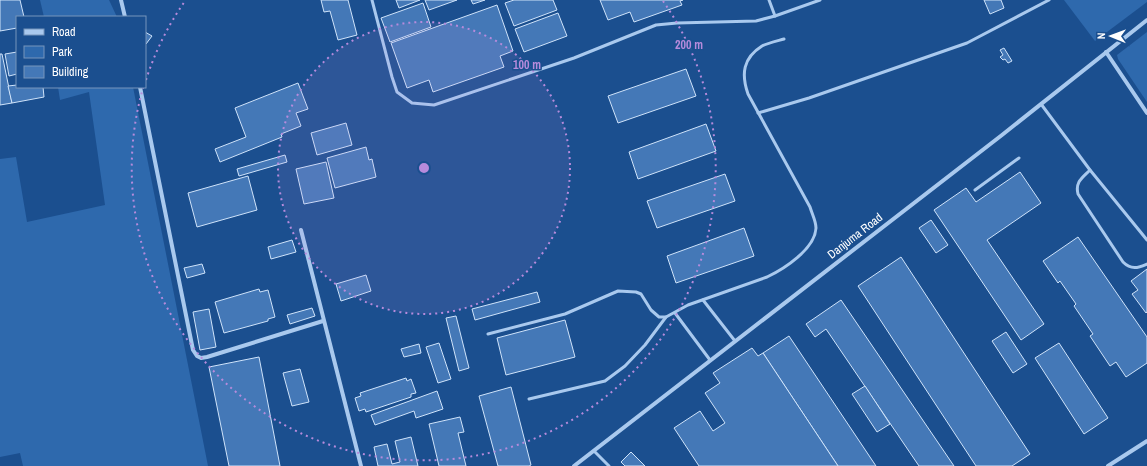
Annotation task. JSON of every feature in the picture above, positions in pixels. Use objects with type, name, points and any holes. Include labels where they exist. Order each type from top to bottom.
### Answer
[{"type":"street","points":[[122,0],[125,16]]},
{"type":"street","name":"Danjuma Road","points":[[574,466],[1147,20]]},
{"type":"street","points":[[1106,52],[1147,113]]},
{"type":"street","points":[[140,88],[193,350],[197,356],[201,358],[207,357],[324,321]]},
{"type":"street","points":[[301,230],[361,466]]},
{"type":"street","points":[[1108,466],[1147,441]]},
{"type":"lane","points":[[372,0],[397,92],[412,103],[434,105],[574,58],[656,26],[677,23],[756,21],[820,0]]},
{"type":"lane","points":[[769,0],[775,16]]},
{"type":"lane","points":[[758,113],[809,98],[967,43],[1049,0]]},
{"type":"lane","points":[[529,399],[606,382],[625,366],[645,345],[666,317],[688,305],[778,272],[803,253],[813,239],[816,229],[810,207],[758,113],[744,83],[743,74],[745,65],[753,54],[763,46],[784,39]]},
{"type":"lane","points":[[1041,104],[1090,170],[1147,240]]},
{"type":"lane","points":[[975,190],[1019,158]]},
{"type":"lane","points":[[1090,170],[1080,179],[1077,184],[1078,194],[1123,262],[1132,268],[1137,268],[1147,264]]},
{"type":"lane","points":[[488,334],[565,314],[618,291],[636,292],[641,294],[651,310],[659,317],[666,317]]},
{"type":"lane","points":[[703,300],[735,341]]},
{"type":"lane","points":[[675,312],[710,360]]},
{"type":"lane","points":[[594,450],[609,466]]},
{"type":"green space","points":[[40,0],[109,0],[117,16],[44,16]]},
{"type":"green space","points":[[1064,0],[1147,0],[1147,2],[1095,41]]},
{"type":"green space","points":[[1147,32],[1147,102],[1118,59],[1117,55]]},
{"type":"green space","points":[[58,88],[133,88],[208,466],[23,466],[20,453],[0,457],[0,159],[16,157],[27,222],[105,205],[89,92],[60,100]]},
{"type":"building","points":[[0,0],[20,0],[24,16],[16,16],[16,28],[0,31]]},
{"type":"building","points":[[321,0],[348,0],[357,35],[338,40],[330,11],[324,12]]},
{"type":"building","points":[[396,0],[420,0],[399,8]]},
{"type":"building","points":[[425,0],[457,0],[429,10]]},
{"type":"building","points":[[471,0],[485,0],[473,4]]},
{"type":"building","points":[[514,0],[553,0],[557,10],[514,26],[505,3]]},
{"type":"building","points":[[600,0],[683,0],[680,1],[682,5],[634,22],[630,12],[608,20]]},
{"type":"building","points":[[984,0],[1001,0],[1004,8],[990,14]]},
{"type":"building","points":[[423,3],[431,27],[390,42],[381,18]]},
{"type":"building","points":[[497,5],[513,51],[500,56],[504,67],[433,92],[429,80],[407,88],[391,43]]},
{"type":"building","points":[[558,13],[567,36],[524,52],[515,29]]},
{"type":"building","points":[[146,33],[152,36],[146,44]]},
{"type":"building","points":[[1004,48],[1012,61],[1008,63],[1005,59],[1003,60],[1000,57],[1003,55],[1000,50]]},
{"type":"building","points":[[16,52],[16,74],[9,76],[5,54]]},
{"type":"building","points":[[0,54],[2,54],[12,103],[0,105]]},
{"type":"building","points":[[686,69],[696,96],[618,123],[608,96]]},
{"type":"building","points":[[298,83],[308,109],[296,113],[301,126],[281,134],[282,137],[220,162],[215,149],[246,137],[235,108]]},
{"type":"building","points":[[16,85],[16,88],[43,88],[44,97],[12,103],[8,86]]},
{"type":"building","points":[[346,123],[352,145],[317,155],[311,133]]},
{"type":"building","points":[[706,124],[716,151],[638,179],[629,152]]},
{"type":"building","points":[[366,147],[369,160],[372,159],[376,177],[335,188],[327,158]]},
{"type":"building","points":[[285,155],[287,162],[239,176],[237,169]]},
{"type":"building","points":[[326,162],[334,198],[304,204],[296,169]]},
{"type":"building","points":[[1020,172],[1041,203],[987,240],[1044,324],[1021,340],[934,210],[966,188],[976,202]]},
{"type":"building","points":[[725,174],[735,201],[657,228],[647,201]]},
{"type":"building","points":[[248,176],[257,210],[197,227],[188,193]]},
{"type":"building","points":[[931,220],[948,245],[936,253],[919,228]]},
{"type":"building","points":[[744,228],[754,256],[676,283],[667,256]]},
{"type":"building","points":[[1078,237],[1147,337],[1147,363],[1126,377],[1116,362],[1110,366],[1090,336],[1093,334],[1074,306],[1076,304],[1060,281],[1058,283],[1043,261]]},
{"type":"building","points":[[292,240],[296,252],[271,259],[268,247]]},
{"type":"building","points":[[901,257],[1030,454],[1012,466],[976,466],[858,286]]},
{"type":"building","points":[[202,264],[205,273],[187,278],[184,268]]},
{"type":"building","points":[[1147,269],[1146,313],[1132,294],[1138,290],[1131,281]]},
{"type":"building","points":[[366,275],[371,291],[341,301],[336,284]]},
{"type":"building","points":[[259,289],[260,292],[268,290],[275,317],[268,319],[268,321],[224,333],[215,302]]},
{"type":"building","points":[[537,292],[540,302],[475,320],[472,309]]},
{"type":"building","points":[[841,300],[954,466],[919,466],[826,329],[815,337],[806,324]]},
{"type":"building","points":[[312,308],[315,316],[290,324],[287,315]]},
{"type":"building","points":[[209,309],[216,347],[200,350],[193,312]]},
{"type":"building","points":[[456,316],[469,368],[459,371],[446,318]]},
{"type":"building","points":[[565,320],[575,357],[506,375],[497,338]]},
{"type":"building","points":[[1006,332],[1027,364],[1013,373],[992,341]]},
{"type":"building","points":[[789,336],[876,466],[838,466],[763,353]]},
{"type":"building","points":[[439,343],[451,379],[438,383],[426,347]]},
{"type":"building","points":[[1059,343],[1108,418],[1084,434],[1035,358]]},
{"type":"building","points":[[419,344],[421,353],[404,357],[401,349]]},
{"type":"building","points":[[752,348],[758,356],[763,353],[838,466],[699,466],[674,428],[700,411],[713,431],[725,423],[705,393],[720,383],[713,373]]},
{"type":"building","points":[[259,357],[280,466],[229,466],[209,367]]},
{"type":"building","points":[[300,369],[309,402],[292,406],[283,373]]},
{"type":"building","points":[[406,378],[407,381],[411,379],[416,393],[411,394],[411,397],[366,412],[365,409],[359,411],[355,398],[361,396],[360,393]]},
{"type":"building","points":[[865,386],[890,424],[877,432],[852,394]]},
{"type":"building","points":[[511,387],[531,465],[529,466],[498,466],[479,396]]},
{"type":"building","points":[[437,391],[443,409],[416,418],[414,411],[375,425],[371,415]]},
{"type":"building","points":[[460,417],[464,432],[458,433],[466,466],[439,466],[429,424]]},
{"type":"building","points":[[411,437],[418,466],[378,466],[374,447],[387,444],[392,464],[400,462],[395,441]]},
{"type":"building","points":[[631,452],[645,466],[625,466],[621,462]]}]
